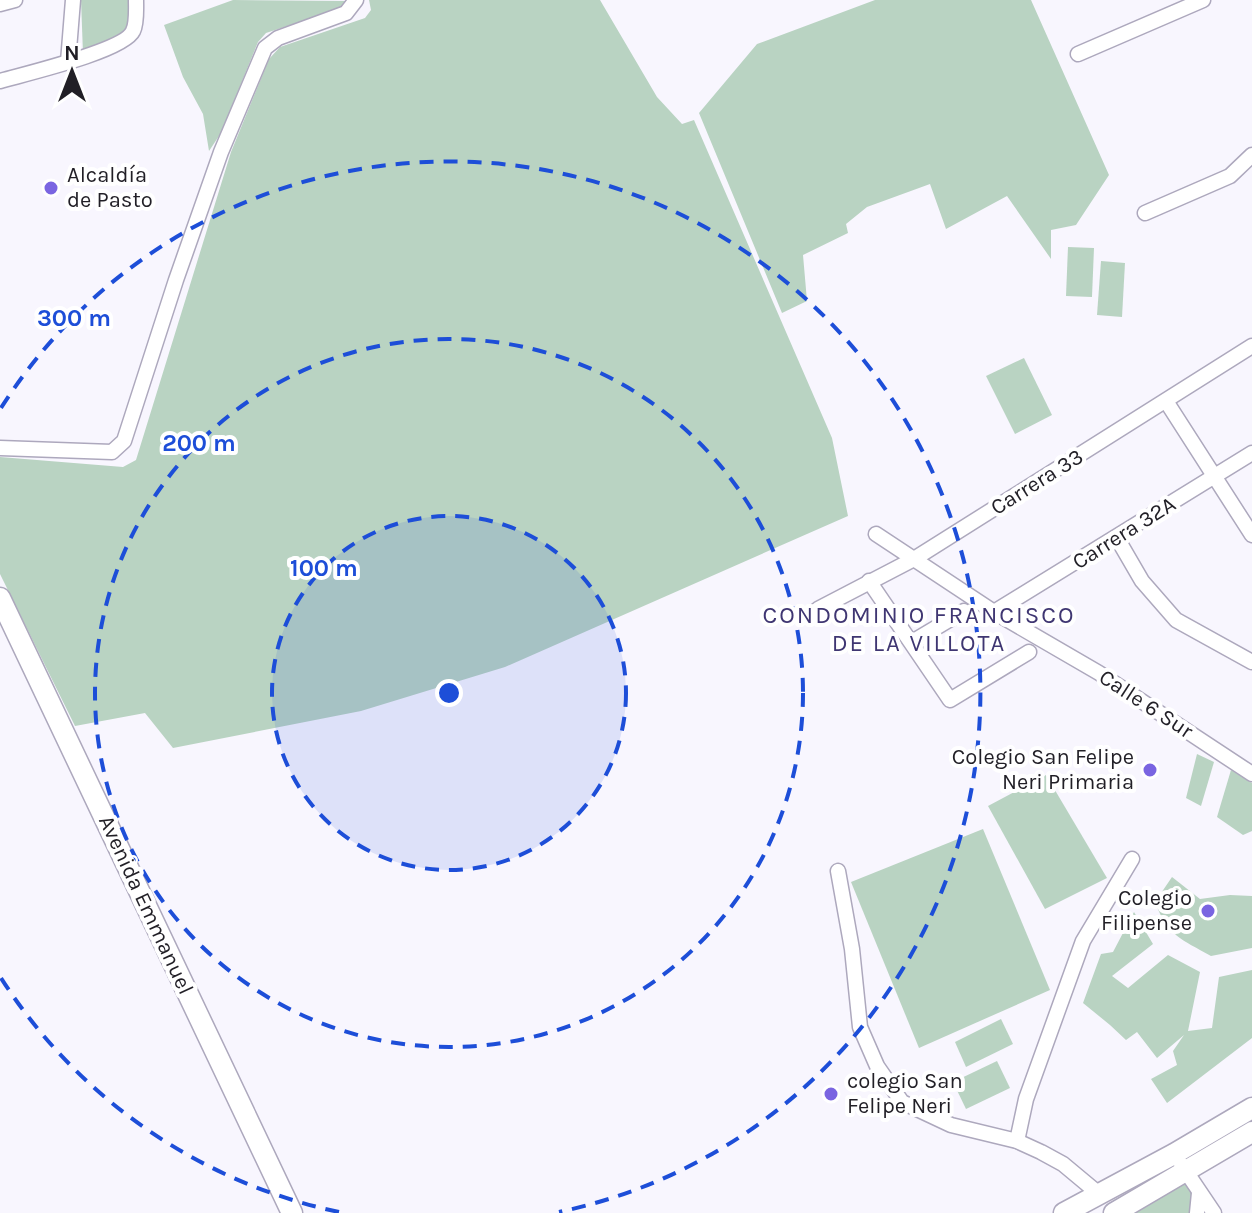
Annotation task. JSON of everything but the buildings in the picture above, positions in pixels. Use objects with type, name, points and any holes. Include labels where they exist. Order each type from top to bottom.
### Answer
[{"type":"street","points":[[0,4],[15,0]]},
{"type":"street","points":[[68,62],[73,0]]},
{"type":"street","points":[[0,81],[68,62],[123,42],[134,29],[136,0]]},
{"type":"street","points":[[0,448],[112,452],[124,441],[216,166],[265,48],[278,38],[346,13],[356,0]]},
{"type":"street","points":[[1078,54],[1203,0]]},
{"type":"street","points":[[1145,213],[1230,176],[1252,155]]},
{"type":"street","name":"Carrera 33","points":[[818,609],[914,559],[1252,346]]},
{"type":"street","points":[[1166,401],[1252,535]]},
{"type":"street","name":"Carrera 32A","points":[[994,612],[1252,453]]},
{"type":"street","name":"Calle 6 Sur","points":[[876,534],[994,612],[1099,673],[1252,774]]},
{"type":"street","points":[[1117,538],[1142,581],[1176,620],[1252,662]]},
{"type":"street","points":[[869,581],[950,700],[1029,652]]},
{"type":"street","name":"Avenida Emmanuel","points":[[0,598],[292,1213]]},
{"type":"street","name":"Avenida Emmanuel","points":[[0,611],[68,752],[277,1213]]},
{"type":"street","points":[[912,642],[964,611]]},
{"type":"street","points":[[1017,1141],[1026,1099],[1083,941],[1132,859]]},
{"type":"street","points":[[838,871],[852,949],[860,1027],[877,1066],[902,1102],[951,1125],[1017,1141],[1041,1152],[1063,1164],[1099,1194]]},
{"type":"street","points":[[1064,1213],[1252,1108]]},
{"type":"street","points":[[1114,1213],[1252,1132]]},
{"type":"street","points":[[1174,1154],[1214,1213]]},
{"type":"street","points":[[1197,1213],[1199,1193]]},
{"type":"green space","points":[[81,0],[132,0],[133,28],[83,54]]},
{"type":"green space","points":[[233,0],[347,1],[342,8],[266,33],[258,42],[221,133],[209,151],[203,114],[183,77],[164,25]]},
{"type":"green space","points":[[369,0],[600,0],[657,97],[682,124],[694,120],[832,438],[848,516],[505,667],[361,711],[173,748],[145,713],[75,726],[0,574],[0,457],[123,467],[136,460],[231,152],[269,59],[280,47],[365,18],[371,10]]},
{"type":"green space","points":[[875,0],[1031,0],[1109,175],[1076,225],[1051,230],[1051,259],[1007,196],[946,229],[930,184],[867,207],[846,224],[848,233],[803,255],[807,301],[782,313],[699,113],[757,44]]},
{"type":"green space","points":[[1068,247],[1094,248],[1092,297],[1066,296]]},
{"type":"green space","points":[[1101,261],[1125,263],[1122,317],[1097,315]]},
{"type":"green space","points":[[1024,358],[1052,415],[1015,434],[986,376]]},
{"type":"green space","points":[[1197,754],[1214,762],[1201,806],[1186,798]]},
{"type":"green space","points":[[1231,770],[1252,783],[1252,831],[1243,835],[1217,817]]},
{"type":"green space","points":[[1046,775],[1107,878],[1045,909],[988,806]]},
{"type":"green space","points":[[983,829],[1050,990],[919,1048],[851,882]]},
{"type":"green space","points":[[1172,877],[1200,899],[1252,896],[1252,948],[1211,956],[1171,930],[1155,902]]},
{"type":"green space","points":[[1134,912],[1153,944],[1112,976],[1128,988],[1168,955],[1200,972],[1188,1031],[1212,1028],[1219,977],[1252,970],[1252,1038],[1167,1103],[1151,1079],[1177,1065],[1173,1051],[1184,1035],[1157,1058],[1137,1032],[1126,1040],[1083,1003],[1101,954],[1113,952]]},
{"type":"green space","points":[[1001,1019],[1013,1044],[966,1067],[955,1042]]},
{"type":"green space","points":[[997,1061],[1010,1088],[966,1109],[953,1082]]},
{"type":"green space","points":[[1184,1178],[1195,1192],[1192,1213],[1134,1213]]},
{"type":"place","name":"Alcaldía de Pasto","points":[[51,188]]},
{"type":"place","name":"Colegio San Felipe Neri Primaria","points":[[1150,770]]},
{"type":"place","name":"Colegio Filipense","points":[[1208,911]]},
{"type":"place","name":"colegio San Felipe Neri","points":[[831,1094]]},
{"type":"district","name":"CONDOMINIO FRANCISCO DE LA VILLOTA","points":[[919,629]]}]
